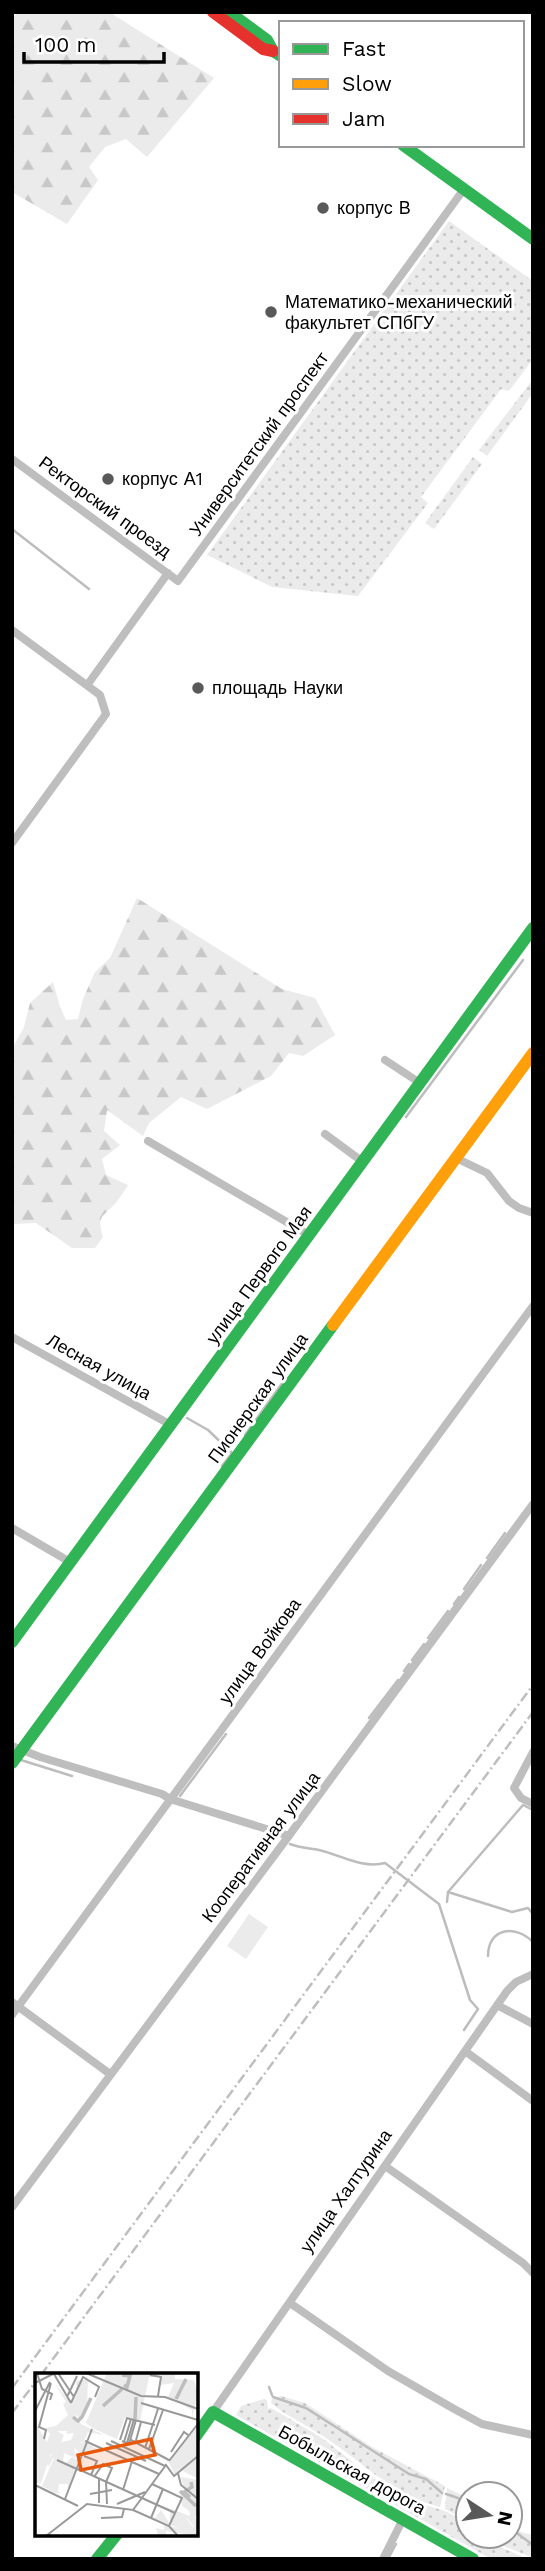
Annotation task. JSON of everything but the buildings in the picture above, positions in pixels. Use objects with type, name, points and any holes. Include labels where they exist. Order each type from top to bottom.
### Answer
[{"type":"street","points":[[213,12],[263,49],[277,53]]},
{"type":"street","points":[[229,12],[267,40],[277,53]]},
{"type":"street","points":[[406,147],[533,239]]},
{"type":"street","name":"Университетский проспект","points":[[178,581],[464,190]]},
{"type":"street","name":"Ректорский проезд","points":[[12,459],[178,581]]},
{"type":"street","points":[[88,684],[167,573]]},
{"type":"street","points":[[12,630],[88,684],[100,695],[106,714],[12,843]]},
{"type":"street","name":"улица Первого Мая","points":[[12,1642],[533,928]]},
{"type":"street","name":"Пионерская улица","points":[[12,1763],[17,1748],[533,1053]]},
{"type":"street","points":[[385,1060],[420,1083]]},
{"type":"street","points":[[325,1134],[363,1162]]},
{"type":"street","points":[[148,1141],[309,1235]]},
{"type":"street","points":[[456,1158],[486,1173],[509,1201],[519,1209],[533,1213]]},
{"type":"street","name":"улица Войкова","points":[[12,2015],[15,2004],[170,1800],[533,1306]]},
{"type":"street","name":"Лесная улица","points":[[12,1337],[171,1425]]},
{"type":"street","name":"Кооперативная улица","points":[[12,2207],[533,1504]]},
{"type":"street","points":[[12,1528],[70,1562]]},
{"type":"street","points":[[17,1748],[162,1794],[170,1800],[289,1836]]},
{"type":"street","points":[[533,1752],[514,1788],[521,1798],[533,1804]]},
{"type":"street","name":"улица Халтурина","points":[[198,2433],[497,2005],[516,1982],[533,1974]]},
{"type":"street","points":[[15,2004],[110,2074]]},
{"type":"street","points":[[497,2005],[533,2024]]},
{"type":"street","points":[[465,2051],[533,2101]]},
{"type":"street","points":[[385,2166],[523,2263],[533,2273]]},
{"type":"street","points":[[290,2302],[388,2371],[446,2405],[482,2424],[533,2435]]},
{"type":"street","name":"Бобыльская дорога","points":[[213,2412],[472,2559]]},
{"type":"street","points":[[383,2559],[403,2519]]},
{"type":"street","points":[[97,2559],[115,2536]]},
{"type":"green space","points":[[18,12],[109,12],[214,78],[147,157],[126,139],[105,147],[89,167],[98,180],[67,224],[12,192],[12,19]]},
{"type":"green space","points":[[449,221],[533,281],[533,359],[509,391],[501,389],[421,497],[428,503],[358,596],[272,587],[207,555]]},
{"type":"green space","points":[[530,383],[533,383],[533,393],[487,456],[479,450]]},
{"type":"green space","points":[[473,457],[482,464],[434,529],[425,523]]},
{"type":"green space","points":[[137,898],[282,989],[315,998],[335,1035],[303,1056],[289,1053],[271,1076],[207,1109],[181,1097],[149,1123],[143,1136],[107,1110],[104,1131],[120,1145],[102,1159],[106,1175],[128,1185],[101,1218],[103,1237],[95,1248],[72,1248],[36,1223],[12,1224],[12,1049],[24,1027],[30,1003],[53,982],[66,1020],[78,1019],[83,999],[95,972],[110,958]]},
{"type":"green space","points":[[249,1914],[268,1927],[246,1959],[227,1946]]},
{"type":"green space","points":[[281,2396],[305,2403],[372,2447],[445,2486],[440,2507],[393,2487],[326,2438],[284,2413],[271,2403],[272,2399]]},
{"type":"green space","points":[[267,2400],[268,2409],[271,2408],[319,2437],[387,2487],[409,2499],[454,2516],[454,2538],[236,2415],[241,2406]]},
{"type":"green space","points":[[447,2488],[454,2491],[454,2514],[445,2509]]},
{"type":"green space","points":[[524,2533],[533,2535],[533,2558],[513,2550],[524,2550]]},
{"type":"green space","points":[[475,2550],[506,2550],[527,2559],[491,2559]]},
{"type":"waterway","points":[[12,529],[89,589]]},
{"type":"waterway","points":[[406,1117],[523,960]]},
{"type":"waterway","points":[[245,1435],[283,1382]]},
{"type":"waterway","points":[[187,1418],[208,1430],[232,1453],[222,1466]]},
{"type":"waterway","points":[[487,1558],[505,1533]]},
{"type":"waterway","points":[[464,1589],[481,1565]]},
{"type":"waterway","points":[[454,1604],[459,1597]]},
{"type":"waterway","points":[[428,1638],[448,1611]]},
{"type":"waterway","points":[[412,1660],[424,1644]]},
{"type":"waterway","points":[[404,1671],[409,1664]]},
{"type":"waterway","points":[[369,1718],[398,1680]]},
{"type":"waterway","points":[[180,1796],[226,1734]]},
{"type":"waterway","points":[[21,1760],[72,1776]]},
{"type":"waterway","points":[[448,1892],[523,1805],[533,1810]]},
{"type":"waterway","points":[[290,1844],[360,1863],[385,1863],[439,1904],[470,2000],[478,2009],[464,2030]]},
{"type":"waterway","points":[[447,1902],[448,1892],[512,1912],[528,1908],[533,1914]]},
{"type":"waterway","points":[[488,1956],[492,1939],[504,1932],[518,1933],[533,1942]]},
{"type":"waterway","points":[[269,2387],[272,2395]]},
{"type":"waterway","points":[[273,2397],[306,2408],[409,2474],[426,2479],[442,2493]]},
{"type":"waterway","points":[[446,2494],[454,2497]]},
{"type":"waterway","points":[[524,2538],[533,2545]]},
{"type":"waterway","points":[[388,2559],[396,2544]]},
{"type":"railway","points":[[12,2388],[533,1685]]},
{"type":"railway","points":[[42,2373],[533,1712]]},
{"type":"railway","points":[[12,2413],[35,2383]]},
{"type":"traffic: fast","points":[[229,12],[267,40],[273,51],[279,55]]},
{"type":"traffic: fast","points":[[406,147],[533,239]]},
{"type":"traffic: fast","points":[[12,1642],[533,928]]},
{"type":"traffic: fast","points":[[12,1763],[333,1325]]},
{"type":"traffic: fast","points":[[198,2433],[213,2412],[473,2559]]},
{"type":"traffic: fast","points":[[97,2559],[115,2536]]},
{"type":"traffic: slow","points":[[333,1325],[533,1053]]},
{"type":"traffic: jam","points":[[213,12],[263,49],[273,51]]},
{"type":"place","name":"корпус В","points":[[323,208]]},
{"type":"place","name":"Математико-механический факультет СПбГУ","points":[[271,312]]},
{"type":"place","name":"корпус А1","points":[[108,479]]},
{"type":"place","name":"площадь Науки","points":[[198,688]]}]
